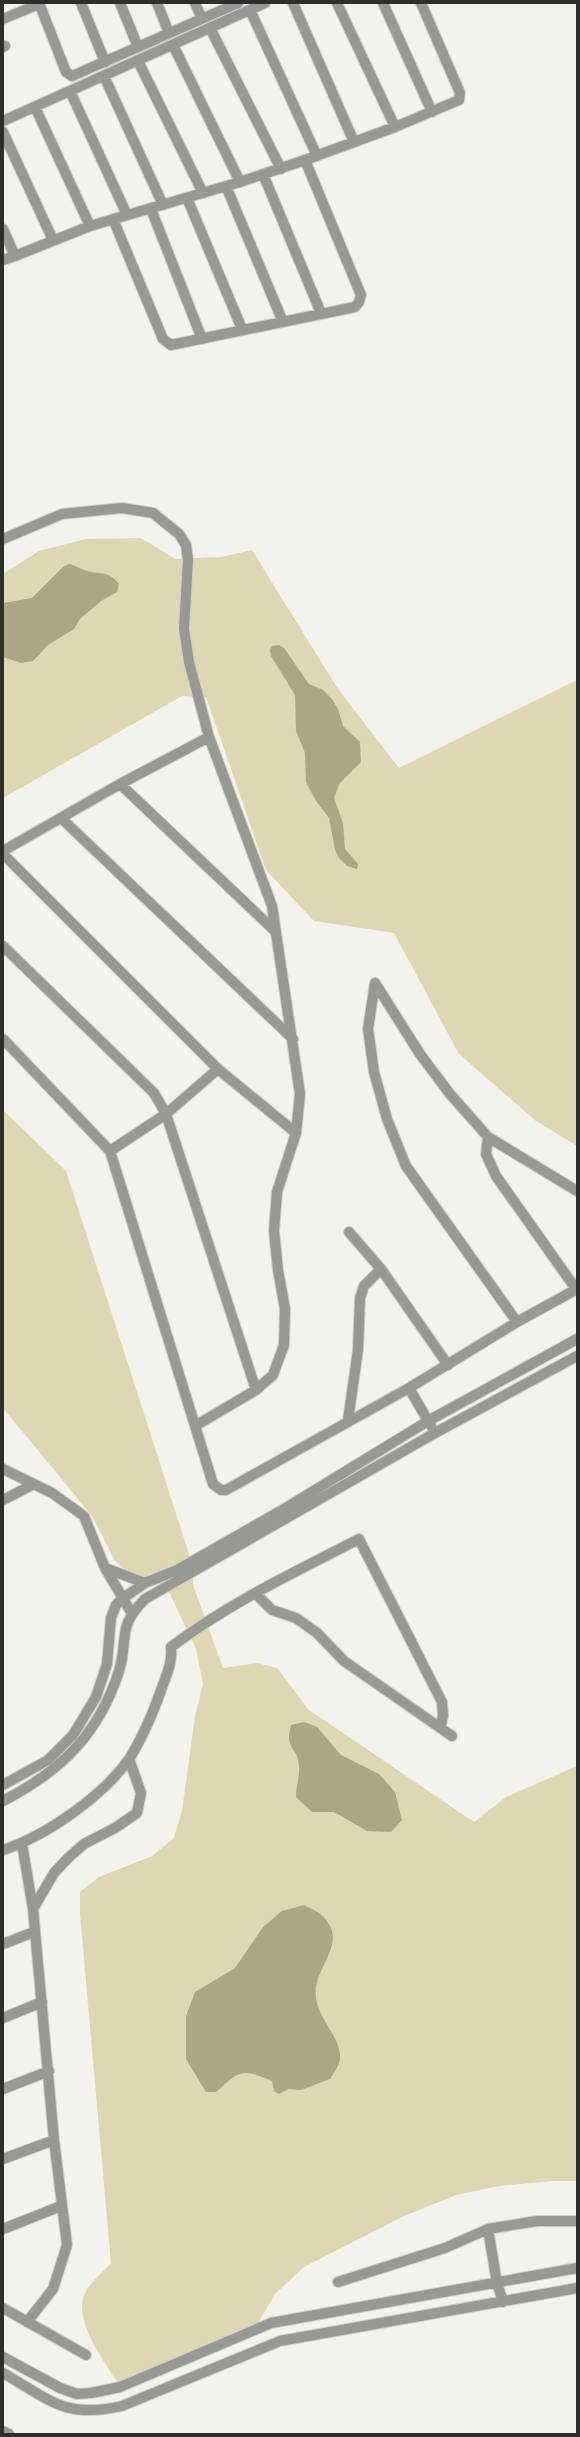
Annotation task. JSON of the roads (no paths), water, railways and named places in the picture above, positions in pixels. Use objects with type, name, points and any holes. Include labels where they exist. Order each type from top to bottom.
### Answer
[{"type":"street","points":[[81,3],[105,62]]},
{"type":"street","points":[[120,3],[138,47]]},
{"type":"street","points":[[157,3],[169,33]]},
{"type":"street","points":[[195,3],[202,19]]},
{"type":"street","points":[[4,16],[39,4],[69,75],[72,76],[236,3]]},
{"type":"street","points":[[3,120],[265,3]]},
{"type":"street","points":[[294,3],[354,142]]},
{"type":"street","points":[[337,3],[395,127]]},
{"type":"street","points":[[383,3],[432,112]]},
{"type":"street","points":[[3,260],[90,226],[240,182],[317,156],[395,127],[459,100],[461,96],[422,3]]},
{"type":"street","points":[[250,10],[317,156]]},
{"type":"street","points":[[210,28],[281,168]]},
{"type":"street","points":[[173,45],[240,182]]},
{"type":"street","points":[[138,60],[203,193]]},
{"type":"street","points":[[104,76],[163,205]]},
{"type":"street","points":[[70,91],[127,215]]},
{"type":"street","points":[[35,107],[90,226]]},
{"type":"street","points":[[3,132],[53,240]]},
{"type":"street","points":[[113,219],[163,339],[171,345],[242,329],[355,307],[360,302],[361,295],[305,160]]},
{"type":"street","points":[[263,174],[321,313]]},
{"type":"street","points":[[226,186],[283,322]]},
{"type":"street","points":[[187,198],[242,329]]},
{"type":"street","points":[[151,209],[202,339]]},
{"type":"street","points":[[3,229],[15,256]]},
{"type":"street","points":[[3,539],[62,514],[122,508],[153,514],[178,534],[186,545],[188,560],[184,629],[189,662],[209,737],[272,906],[300,1094],[296,1133],[277,1192],[274,1231],[278,1270],[285,1309],[284,1345],[273,1375],[256,1390],[194,1426]]},
{"type":"street","points":[[209,737],[120,784],[3,853],[218,1069],[296,1133]]},
{"type":"street","points":[[120,784],[275,931]]},
{"type":"street","points":[[61,818],[292,1039]]},
{"type":"street","points":[[3,946],[154,1093],[166,1114],[256,1390]]},
{"type":"street","points":[[517,1322],[406,1166],[387,1119],[374,1072],[368,1029],[375,983],[420,1054],[450,1094],[488,1137],[577,1191]]},
{"type":"street","points":[[3,1039],[110,1151],[194,1426],[213,1484],[221,1490],[226,1490],[348,1420],[409,1388],[517,1322],[577,1289],[496,1176],[486,1154],[488,1137]]},
{"type":"street","points":[[110,1151],[166,1114],[218,1069]]},
{"type":"street","points":[[349,1232],[380,1269],[448,1365]]},
{"type":"street","points":[[348,1420],[358,1350],[360,1298],[364,1286],[380,1269]]},
{"type":"street","points":[[3,1785],[48,1760],[73,1735],[96,1697],[107,1664],[111,1618],[116,1605],[122,1599],[145,1583],[177,1570],[284,1509],[428,1421],[577,1340]]},
{"type":"street","points":[[3,1800],[50,1773],[70,1756],[86,1738],[99,1717],[120,1669],[125,1630],[132,1612],[145,1599],[436,1433],[577,1356]]},
{"type":"street","points":[[409,1388],[436,1433]]},
{"type":"street","points":[[3,1469],[52,1493],[84,1516],[105,1568],[122,1599],[132,1612]]},
{"type":"street","points":[[3,1500],[34,1484]]},
{"type":"street","points":[[3,1850],[22,1844],[48,1830],[93,1796],[129,1759],[152,1715],[173,1658],[171,1647],[202,1624],[254,1593],[358,1539],[442,1702],[443,1716],[440,1728]]},
{"type":"street","points":[[105,1568],[145,1583]]},
{"type":"street","points":[[254,1593],[272,1610],[296,1618],[317,1633],[344,1661],[452,1736]]},
{"type":"street","points":[[33,1909],[54,1873],[68,1858],[84,1844],[116,1828],[137,1812],[141,1793],[129,1759]]},
{"type":"street","points":[[22,1844],[33,1909],[54,2140],[67,2245],[53,2289],[27,2322]]},
{"type":"street","points":[[3,1944],[34,1932]]},
{"type":"street","points":[[3,2018],[42,2002]]},
{"type":"street","points":[[3,2089],[48,2071]]},
{"type":"street","points":[[3,2159],[54,2140]]},
{"type":"street","points":[[3,2229],[61,2206]]},
{"type":"street","points":[[338,2282],[445,2248],[488,2229],[537,2221],[577,2221]]},
{"type":"street","points":[[488,2229],[497,2283],[503,2302]]},
{"type":"street","points":[[3,2357],[60,2388],[78,2394],[91,2394],[120,2387],[271,2323],[577,2268]]},
{"type":"street","points":[[3,2373],[62,2407],[91,2412],[106,2410],[122,2406],[280,2340],[577,2288]]},
{"type":"street","points":[[3,2308],[86,2355]]},
{"type":"street","points":[[3,2431],[9,2434]]}]
